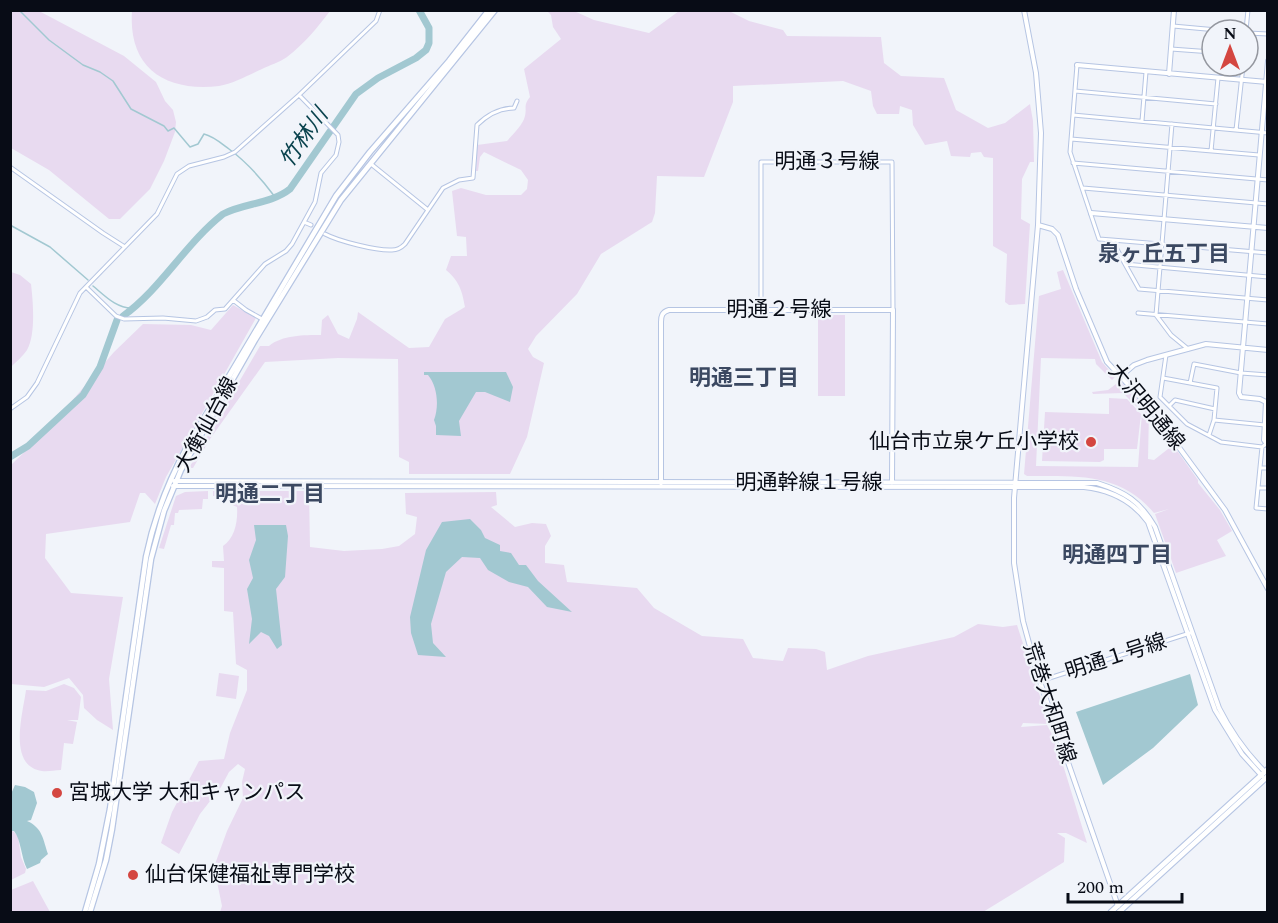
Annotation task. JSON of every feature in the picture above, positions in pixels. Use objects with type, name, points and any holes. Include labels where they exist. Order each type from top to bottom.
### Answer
[{"type":"main road","name":"大衡仙台線","points":[[85,912],[99,864],[110,809],[146,557],[150,539],[187,447],[262,318],[343,187],[489,10]]},
{"type":"main road","name":"大衡仙台線","points":[[90,912],[110,836],[151,559],[172,483],[326,222],[370,162],[495,10]]},
{"type":"main road","points":[[1111,912],[1119,911],[1265,774]]},
{"type":"street","points":[[10,409],[27,397],[37,383],[80,293],[159,211],[175,176],[189,166],[235,152],[299,95],[376,21],[380,10]]},
{"type":"street","name":"荒巻大和町線","points":[[1024,10],[1040,98],[1041,133],[1038,225],[1013,540],[1017,589],[1023,621],[1040,681],[1119,911]]},
{"type":"street","points":[[1169,74],[1174,10]]},
{"type":"street","points":[[1173,26],[1200,28]]},
{"type":"street","points":[[1171,49],[1200,51]]},
{"type":"street","points":[[1268,62],[1239,395],[1266,400],[1265,446],[1256,508],[1268,509]]},
{"type":"street","points":[[1200,77],[1077,65],[1070,152],[1099,239],[1268,253]]},
{"type":"street","points":[[1142,121],[1146,72]]},
{"type":"street","points":[[1211,151],[1218,78],[1267,82]]},
{"type":"street","points":[[1236,130],[1241,80]]},
{"type":"street","points":[[1075,91],[1216,104]]},
{"type":"street","points":[[86,287],[116,316],[128,319],[201,320],[215,310],[225,309],[265,264],[286,251],[315,202],[321,173],[339,148],[338,135],[299,95]]},
{"type":"street","points":[[325,234],[339,240],[395,250],[405,244],[443,188],[459,180],[473,178],[477,125],[493,112],[514,108],[517,101]]},
{"type":"street","points":[[1073,115],[1268,132]]},
{"type":"street","points":[[1172,124],[1156,315],[1171,334],[1188,349]]},
{"type":"street","points":[[1071,139],[1259,155]]},
{"type":"street","points":[[370,162],[428,210]]},
{"type":"street","name":"明通３号線","points":[[761,310],[761,162],[892,162],[893,310]]},
{"type":"street","points":[[1073,163],[1268,180]]},
{"type":"street","points":[[10,167],[125,247]]},
{"type":"street","points":[[1083,188],[1268,204]]},
{"type":"street","points":[[1091,213],[1268,228]]},
{"type":"street","points":[[304,222],[311,225]]},
{"type":"street","name":"大沢明通線","points":[[1038,225],[1052,229],[1058,235],[1076,289],[1107,362],[1170,433],[1225,510],[1268,589]]},
{"type":"street","points":[[1112,240],[1139,289],[1268,300]]},
{"type":"street","points":[[1125,264],[1268,277]]},
{"type":"street","points":[[233,300],[262,318]]},
{"type":"street","name":"明通２号線","points":[[661,485],[663,313],[669,310],[893,310]]},
{"type":"street","points":[[892,485],[893,310]]},
{"type":"street","points":[[1138,313],[1268,324]]},
{"type":"street","points":[[1120,377],[1134,365],[1206,344],[1268,350]]},
{"type":"street","points":[[1166,355],[1160,397],[1187,424],[1227,444],[1265,446]]},
{"type":"street","points":[[1190,383],[1194,364],[1268,375]]},
{"type":"street","points":[[1163,378],[1217,388],[1216,409],[1209,435]]},
{"type":"street","points":[[1169,406],[1175,400],[1216,409]]},
{"type":"street","points":[[1214,420],[1266,423]]},
{"type":"street","points":[[1260,468],[1268,468]]},
{"type":"street","name":"明通幹線１号線","points":[[172,483],[1016,485],[1099,489],[1126,499],[1148,522],[1215,710],[1242,754],[1265,774]]},
{"type":"street","points":[[1258,488],[1268,488]]},
{"type":"street","name":"明通１号線","points":[[1040,681],[1189,633]]},
{"type":"shaded area","points":[[11,10],[39,11],[124,56],[156,82],[165,101],[173,110],[176,122],[175,132],[164,161],[150,189],[120,219],[109,219],[49,170],[11,148]]},
{"type":"shaded area","points":[[132,10],[330,11],[305,41],[284,59],[230,83],[200,87],[167,80],[154,72],[144,61],[136,48],[132,31]]},
{"type":"shaded area","points":[[727,10],[749,21],[783,30],[787,36],[881,37],[884,63],[901,76],[944,78],[956,110],[988,128],[1005,123],[1030,104],[1033,121],[1034,162],[1030,162],[1022,179],[1021,219],[1030,224],[1025,304],[1009,305],[1005,302],[1007,254],[993,246],[993,158],[984,157],[981,152],[971,153],[970,157],[951,156],[947,141],[925,145],[913,125],[912,110],[900,106],[899,114],[877,114],[873,106],[871,91],[843,81],[733,86],[733,102],[704,177],[657,176],[655,213],[652,222],[601,254],[577,294],[536,336],[528,349],[533,357],[544,363],[527,437],[510,474],[409,474],[409,462],[399,457],[398,359],[338,358],[265,362],[210,439],[193,468],[189,468],[260,346],[269,346],[274,342],[294,336],[321,335],[322,320],[328,315],[338,334],[349,339],[358,312],[409,348],[429,347],[445,319],[465,307],[459,286],[446,270],[451,256],[467,256],[466,237],[457,236],[452,191],[461,188],[486,195],[521,195],[527,189],[528,180],[521,170],[484,152],[480,157],[478,171],[476,171],[477,145],[507,141],[522,123],[530,97],[524,69],[561,39],[547,11],[574,11],[594,20],[649,33],[679,11]]},
{"type":"shaded area","points":[[1063,270],[1102,362],[1115,377],[1112,380],[1096,364],[1095,359],[1041,358],[1036,466],[1138,467],[1142,412],[1123,393],[1093,394],[1092,392],[1108,390],[1120,381],[1149,411],[1148,459],[1154,460],[1173,445],[1198,483],[1220,510],[1232,531],[1217,540],[1226,556],[1176,573],[1155,514],[1169,509],[1154,513],[1127,490],[1096,479],[1024,474],[1039,296],[1061,289],[1057,272]]},
{"type":"shaded area","points":[[11,272],[20,275],[31,284],[33,317],[32,335],[27,350],[11,367]]},
{"type":"shaded area","points":[[233,305],[256,318],[166,477],[155,504],[145,493],[140,493],[130,522],[46,534],[45,558],[71,593],[123,597],[109,679],[113,730],[84,708],[83,695],[69,678],[44,687],[11,684],[11,465],[45,432],[114,352],[143,324],[191,325],[211,330]]},
{"type":"shaded area","points":[[845,315],[845,396],[818,396],[818,317]]},
{"type":"shaded area","points":[[1109,398],[1127,399],[1141,414],[1137,449],[1104,449],[1104,460],[1100,462],[1042,461],[1045,412],[1109,414]]},
{"type":"shaded area","points":[[208,491],[208,499],[203,499],[202,509],[179,510],[175,513],[174,525],[171,525],[164,549],[159,548],[176,496],[185,492]]},
{"type":"shaded area","points":[[213,491],[309,491],[310,547],[344,551],[399,546],[415,534],[417,517],[406,514],[405,493],[496,492],[497,505],[491,507],[515,527],[532,523],[546,524],[551,536],[545,546],[545,563],[564,565],[567,582],[637,588],[654,608],[702,636],[743,639],[753,658],[783,661],[788,648],[816,649],[825,652],[827,670],[868,656],[954,637],[978,624],[1003,627],[1017,625],[1049,724],[1023,723],[1021,727],[1047,725],[1056,742],[1087,843],[1066,833],[1057,833],[1065,838],[1064,862],[983,912],[220,912],[222,906],[214,867],[227,831],[243,798],[242,782],[245,769],[238,764],[229,772],[221,787],[200,814],[179,854],[161,843],[172,812],[199,761],[224,759],[230,733],[247,690],[247,670],[236,664],[233,612],[224,611],[224,568],[212,567],[212,561],[224,561],[223,546],[235,529],[237,507],[230,504],[230,496],[213,496]]},
{"type":"shaded area","points":[[219,673],[239,676],[236,699],[216,696]]},
{"type":"shaded area","points":[[64,684],[74,688],[81,697],[78,720],[67,720],[77,722],[73,744],[64,743],[61,770],[42,771],[31,767],[24,759],[21,749],[21,724],[26,690],[46,691]]},
{"type":"shaded area","points":[[13,831],[18,836],[21,857],[26,869],[25,873],[11,880],[10,832]]},
{"type":"shaded area","points":[[33,881],[50,912],[11,912],[11,890]]},
{"type":"water","points":[[424,372],[506,372],[513,387],[510,402],[485,392],[476,392],[459,421],[461,436],[436,435],[434,420],[437,409],[436,391]]},
{"type":"water","points":[[470,519],[481,530],[485,538],[500,545],[500,551],[511,553],[519,565],[526,565],[538,581],[572,612],[547,607],[528,587],[509,582],[488,570],[480,558],[462,557],[446,572],[431,624],[433,643],[446,657],[418,655],[411,633],[410,617],[426,550],[442,522]]},
{"type":"water","points":[[254,525],[286,525],[288,536],[285,577],[276,589],[282,645],[277,649],[269,636],[261,632],[249,644],[252,619],[247,589],[253,578],[249,560],[256,540]]},
{"type":"water","points":[[1190,674],[1198,705],[1153,748],[1103,785],[1076,712]]},
{"type":"water","points":[[15,785],[34,792],[37,803],[31,820],[27,821],[39,831],[48,854],[40,863],[27,869],[18,839],[14,831],[11,831],[11,794]]},
{"type":"waterway","points":[[19,10],[49,40],[83,65],[100,72],[113,81],[131,109],[164,126],[168,131],[174,128],[190,147],[198,144],[204,134],[214,138],[248,165],[275,197]]},
{"type":"waterway","name":"竹林川","points":[[123,316],[149,293],[209,226],[223,214],[266,201],[290,189],[356,94],[378,78],[416,58],[426,50],[429,43],[429,28],[419,10]]},
{"type":"waterway","points":[[10,225],[50,247],[88,280]]},
{"type":"waterway","points":[[93,286],[116,304],[133,308]]},
{"type":"waterway","name":"竹林川","points":[[10,457],[28,446],[83,395],[100,367],[117,320]]},
{"type":"place","name":"仙台市立泉ケ丘小学校","points":[[1091,442]]},
{"type":"place","name":"宮城大学 大和キャンパス","points":[[57,793]]},
{"type":"place","name":"仙台保健福祉専門学校","points":[[133,875]]},
{"type":"district","name":"泉ヶ丘五丁目","points":[[1164,254]]},
{"type":"district","name":"明通三丁目","points":[[744,378]]},
{"type":"district","name":"明通二丁目","points":[[270,494]]},
{"type":"district","name":"明通四丁目","points":[[1117,555]]}]
